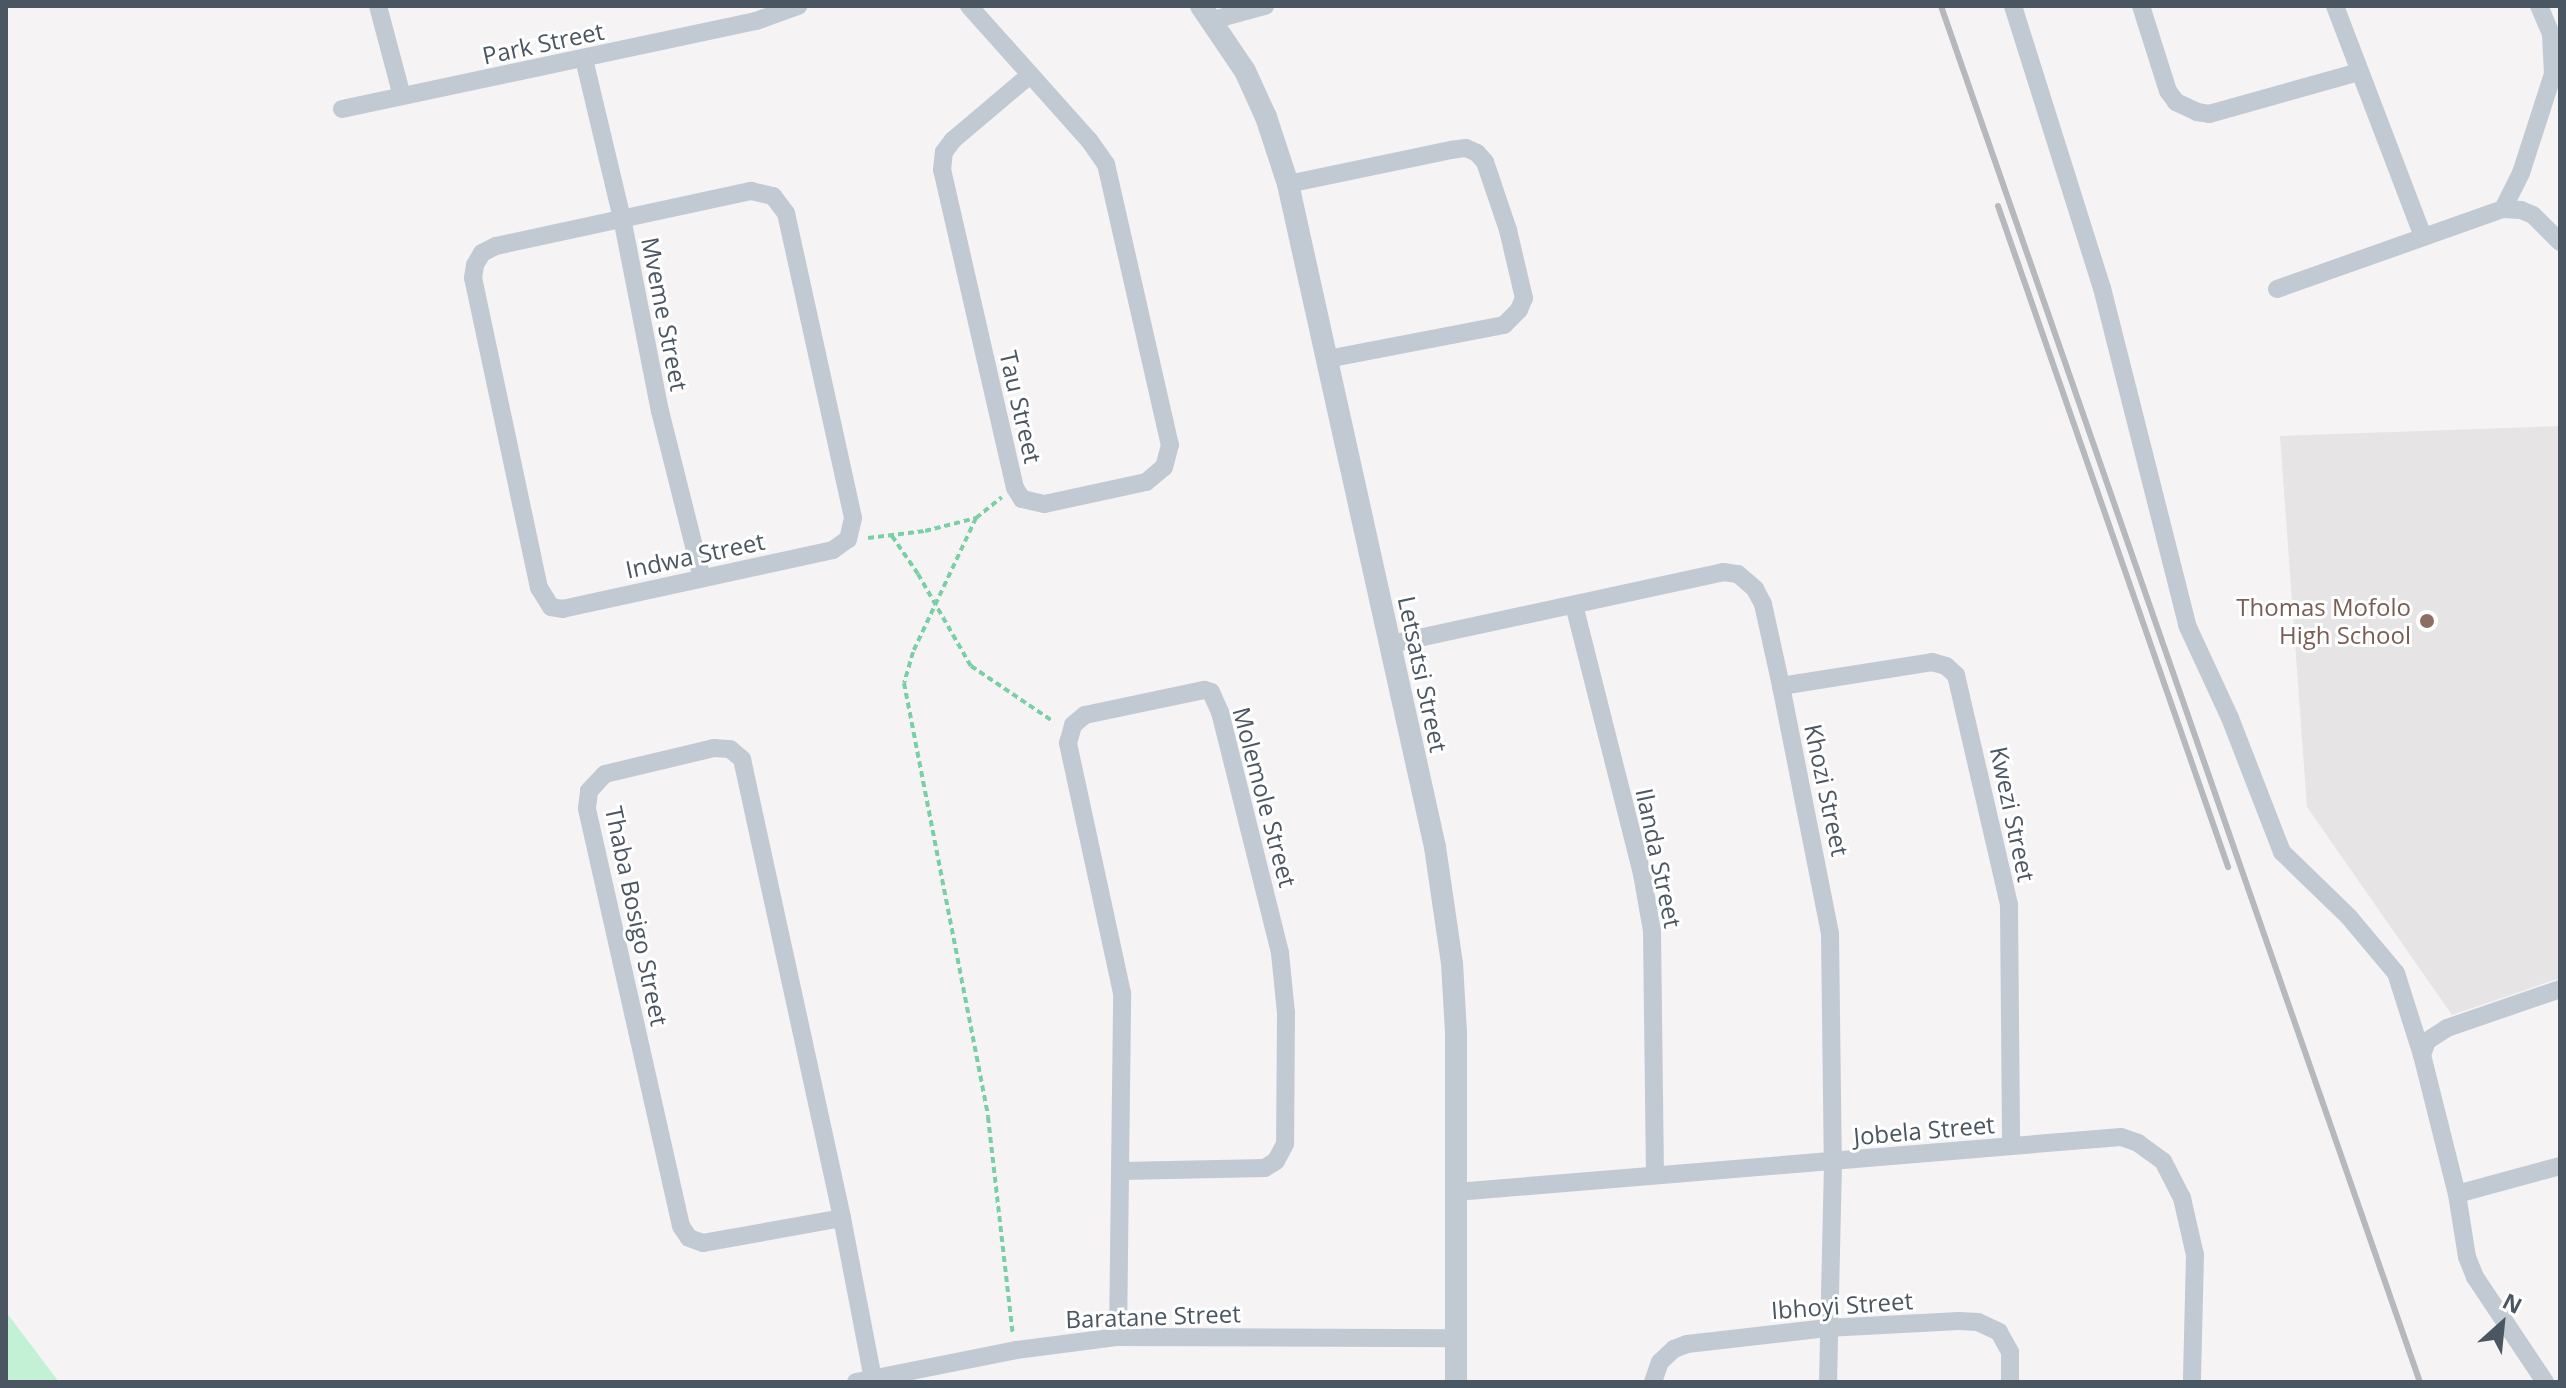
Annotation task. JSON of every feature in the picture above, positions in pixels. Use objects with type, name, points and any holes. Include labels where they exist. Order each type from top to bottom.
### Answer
[{"type":"street","points":[[378,6],[402,96]]},
{"type":"street","name":"Park Street","points":[[342,109],[756,21],[798,6]]},
{"type":"street","name":"Tau Street","points":[[969,6],[1097,148],[1111,176],[1170,452],[1155,477],[1137,485],[1044,504],[1022,499],[1015,488],[942,160],[953,140],[1030,75]]},
{"type":"street","points":[[1207,13],[1265,6]]},
{"type":"street","points":[[2013,6],[2102,288],[2187,625],[2230,718],[2276,842],[2349,917],[2396,973],[2422,1055],[2457,1194],[2467,1257],[2475,1277],[2549,1374]]},
{"type":"street","points":[[2141,6],[2168,91],[2176,102],[2197,112],[2209,114],[2358,72]]},
{"type":"street","points":[[2335,6],[2423,237]]},
{"type":"street","points":[[2503,209],[2521,173],[2553,74],[2551,34],[2539,6]]},
{"type":"street","name":"Letsatsi Street","points":[[1207,13],[1233,50],[1266,117],[1288,184],[1435,847],[1452,963],[1456,1033],[1456,1382]]},
{"type":"street","name":"Mveme Street","points":[[584,59],[622,218],[660,411],[702,578]]},
{"type":"street","points":[[1288,184],[1451,150],[1466,148],[1477,153],[1485,162],[1508,230],[1524,298],[1519,310],[1504,325],[1327,359]]},
{"type":"street","name":"Indwa Street","points":[[751,191],[773,196],[782,205],[853,518],[851,532],[844,543],[833,550],[563,609],[546,604],[539,588],[473,271],[479,258],[489,248],[622,218],[751,191]]},
{"type":"street","points":[[2277,289],[2503,209],[2533,215],[2560,242]]},
{"type":"street","name":"Khozi Street","points":[[1391,644],[1723,572],[1738,574],[1753,584],[1761,598],[1781,686],[1830,933],[1833,1163],[1828,1382]]},
{"type":"street","name":"Ilanda Street","points":[[1574,605],[1642,874],[1652,931],[1655,1174]]},
{"type":"street","name":"Kwezi Street","points":[[1781,686],[1932,662],[1946,666],[1956,675],[2009,905],[2011,1146]]},
{"type":"street","name":"Molemole Street","points":[[1070,732],[1076,721],[1095,711],[1199,691],[1211,692],[1220,712],[1284,980],[1286,1135],[1276,1161],[1261,1168],[1123,1171]]},
{"type":"street","points":[[1070,732],[1068,755],[1120,978],[1124,1032],[1118,1337]]},
{"type":"street","name":"Thaba Bosigo Street","points":[[842,1218],[703,1243],[689,1238],[681,1226],[587,808],[589,791],[605,774],[714,748],[730,749],[742,759],[842,1218],[864,1380]]},
{"type":"street","points":[[2422,1055],[2427,1041],[2447,1028],[2560,989]]},
{"type":"street","name":"Jobela Street","points":[[1456,1192],[2121,1137],[2138,1143],[2163,1161],[2182,1198],[2195,1255],[2192,1382]]},
{"type":"street","points":[[2457,1194],[2560,1166]]},
{"type":"street","name":"Ibhoyi Street","points":[[1653,1382],[1660,1362],[1687,1344],[1827,1328],[1978,1322],[2004,1338],[2011,1360],[2010,1382]]},
{"type":"street","name":"Baratane Street","points":[[864,1380],[1016,1350],[1118,1337],[1456,1338]]},
{"type":"path","points":[[851,532],[865,538],[892,536],[976,518],[1015,488]]},
{"type":"path","points":[[976,518],[913,652],[904,683],[988,1117],[1016,1350]]},
{"type":"path","points":[[892,536],[971,666],[1070,732]]},
{"type":"shaded area","name":"Thomas Mofolo High School","points":[[2560,426],[2560,978],[2452,1015],[2307,807],[2280,436]]},
{"type":"green space","points":[[6,1312],[59,1382],[6,1382]]},
{"type":"railway","points":[[1941,6],[2420,1382]]},
{"type":"railway","points":[[1998,206],[2228,867]]},
{"type":"place","name":"Thomas Mofolo High School","points":[[2427,621]]}]
